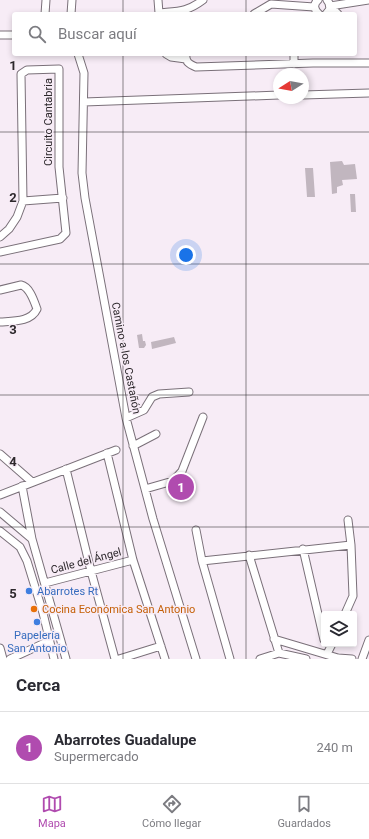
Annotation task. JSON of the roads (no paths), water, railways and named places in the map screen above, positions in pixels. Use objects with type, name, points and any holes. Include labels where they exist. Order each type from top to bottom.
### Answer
[{"type":"street","points":[[45,12],[46,0]]},
{"type":"street","points":[[72,0],[72,12]]},
{"type":"street","points":[[158,0],[159,12]]},
{"type":"street","points":[[171,12],[183,11],[193,7],[203,0]]},
{"type":"street","points":[[328,5],[369,0]]},
{"type":"street","points":[[257,12],[271,4],[286,6],[317,2],[315,11],[316,12]]},
{"type":"street","points":[[328,5],[336,12]]},
{"type":"street","points":[[286,6],[288,12]]},
{"type":"street","points":[[0,35],[12,35]]},
{"type":"street","name":"Camino a los Castañón","points":[[79,56],[84,73],[82,173],[85,198],[126,418],[153,520],[196,659]]},
{"type":"street","points":[[169,56],[186,57],[189,65],[196,67],[313,63],[369,63]]},
{"type":"street","points":[[294,56],[294,64]]},
{"type":"street","name":"Circuito Cantabria","points":[[0,237],[9,229],[17,217],[23,201],[21,76],[23,71],[27,70],[59,69],[60,167],[66,233],[64,237],[60,239],[0,252]]},
{"type":"street","points":[[309,95],[369,93]]},
{"type":"street","points":[[84,102],[273,96]]},
{"type":"street","points":[[23,201],[63,198]]},
{"type":"street","points":[[0,290],[21,285],[24,286],[37,309],[35,314],[30,318],[0,322]]},
{"type":"street","points":[[126,418],[144,410],[152,397],[159,394],[189,392]]},
{"type":"street","points":[[144,489],[172,481],[182,471],[203,417]]},
{"type":"street","points":[[133,446],[156,434]]},
{"type":"street","points":[[0,495],[116,450]]},
{"type":"street","points":[[107,453],[133,560],[165,659]]},
{"type":"street","points":[[0,454],[32,482]]},
{"type":"street","points":[[66,469],[91,571],[115,659]]},
{"type":"street","points":[[22,486],[32,539],[66,659]]},
{"type":"street","points":[[0,512],[32,539]]},
{"type":"street","points":[[346,611],[353,596],[351,545],[348,520]]},
{"type":"street","points":[[196,530],[202,561],[230,659]]},
{"type":"street","points":[[0,531],[20,547],[27,561],[43,613],[54,659]]},
{"type":"street","points":[[202,561],[351,545]]},
{"type":"street","points":[[304,549],[321,626]]},
{"type":"street","points":[[249,555],[279,653]]},
{"type":"street","name":"Calle del Ángel","points":[[45,583],[133,560]]},
{"type":"street","points":[[43,613],[53,610]]},
{"type":"street","points":[[274,639],[328,648],[338,658],[352,659]]},
{"type":"street","points":[[362,659],[369,640]]},
{"type":"street","points":[[10,659],[49,641]]},
{"type":"street","points":[[119,659],[160,646]]},
{"type":"street","points":[[0,648],[3,659]]},
{"type":"street","points":[[260,659],[279,653],[304,659]]},
{"type":"place","name":"Abarrotes Guadalupe","points":[[181,487]]},
{"type":"place","name":"Abarrotes Rt","points":[[29,591]]},
{"type":"place","name":"Cocina Económica San Antonio","points":[[34,609]]},
{"type":"place","name":"Papelería San Antonio","points":[[37,622]]}]
